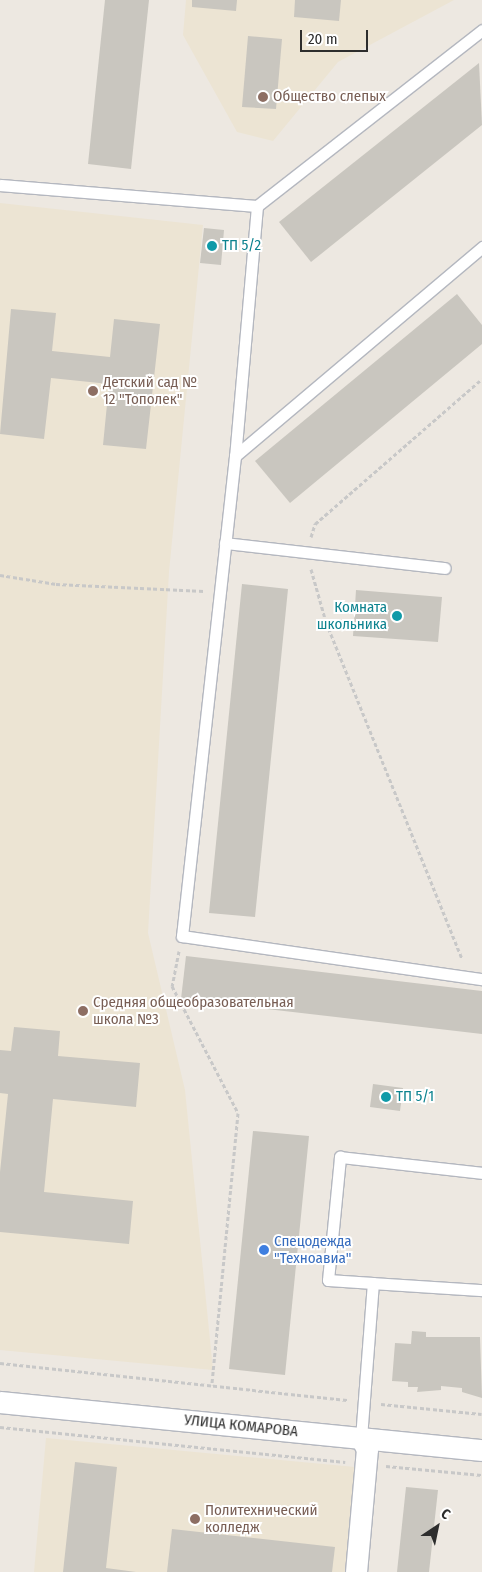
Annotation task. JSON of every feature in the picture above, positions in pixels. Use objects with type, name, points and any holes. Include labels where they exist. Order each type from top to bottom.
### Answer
[{"type":"street","name":"УЛИЦА КОМАРОВА","points":[[0,1402],[482,1450]]},
{"type":"street","points":[[356,1572],[367,1449],[361,1438]]},
{"type":"lane","points":[[0,185],[257,206],[482,30]]},
{"type":"lane","points":[[257,206],[235,456],[182,936],[480,979]]},
{"type":"lane","points":[[235,456],[482,247]]},
{"type":"lane","points":[[225,543],[445,568]]},
{"type":"lane","points":[[482,1173],[340,1158],[328,1280],[482,1290]]},
{"type":"lane","points":[[361,1438],[373,1283]]},
{"type":"path","points":[[480,979],[460,957],[333,640],[306,552],[315,524],[482,379]]},
{"type":"path","points":[[0,574],[56,584],[220,592]]},
{"type":"path","points":[[182,936],[172,986],[238,1113],[212,1385]]},
{"type":"path","points":[[0,1363],[482,1414]]},
{"type":"path","points":[[0,1427],[482,1475]]},
{"type":"shaded area","name":"Общество слепых","points":[[186,0],[454,0],[338,62],[273,141],[237,132],[183,35]]},
{"type":"shaded area","name":"Средняя общеобразовательная школа №3","points":[[0,203],[203,225],[169,572],[148,933],[185,1090],[213,1370],[0,1350]]},
{"type":"shaded area","name":"Политехнический колледж","points":[[46,1438],[355,1467],[348,1572],[34,1572]]},
{"type":"building","points":[[105,0],[149,0],[131,169],[88,164]]},
{"type":"building","points":[[192,0],[237,0],[236,11],[192,7]]},
{"type":"building","points":[[295,0],[341,0],[339,21],[294,17]]},
{"type":"building","points":[[248,36],[282,39],[276,109],[242,107]]},
{"type":"building","points":[[479,63],[482,125],[311,262],[279,222]]},
{"type":"building","name":"ТП 5/2","points":[[204,228],[224,230],[221,265],[200,263]]},
{"type":"building","points":[[457,294],[482,325],[482,344],[290,503],[255,461]]},
{"type":"building","points":[[11,309],[56,313],[52,351],[110,357],[114,319],[160,324],[146,449],[103,445],[109,384],[51,378],[44,439],[0,434]]},
{"type":"building","points":[[242,584],[288,589],[255,917],[209,913]]},
{"type":"building","name":"Комната школьника","points":[[356,590],[442,597],[438,642],[353,636]]},
{"type":"building","points":[[186,956],[482,991],[482,1034],[181,999]]},
{"type":"building","points":[[14,1027],[60,1031],[58,1056],[140,1063],[136,1107],[53,1099],[44,1192],[133,1201],[129,1244],[0,1232],[0,1172],[8,1094],[0,1093],[0,1050],[11,1051]]},
{"type":"building","name":"ТП 5/1","points":[[373,1084],[403,1088],[400,1111],[370,1107]]},
{"type":"building","points":[[253,1131],[309,1136],[285,1375],[229,1369]]},
{"type":"building","points":[[412,1331],[426,1332],[426,1337],[480,1337],[482,1398],[462,1392],[462,1388],[441,1386],[441,1390],[417,1392],[418,1387],[408,1387],[408,1382],[392,1381],[395,1343],[411,1344]]},
{"type":"building","points":[[75,1462],[117,1467],[106,1568],[136,1572],[63,1572]]},
{"type":"building","points":[[406,1487],[438,1490],[429,1572],[397,1572]]},
{"type":"building","points":[[172,1529],[335,1547],[332,1572],[167,1572]]},
{"type":"place","name":"Общество слепых","points":[[263,97]]},
{"type":"place","name":"ТП 5/2","points":[[212,246]]},
{"type":"place","name":"Детский сад № 12 \"Тополек\"","points":[[93,391]]},
{"type":"place","name":"Комната школьника","points":[[397,616]]},
{"type":"place","name":"Средняя общеобразовательная школа №3","points":[[83,1011]]},
{"type":"place","name":"ТП 5/1","points":[[386,1097]]},
{"type":"place","name":"Спецодежда \"Техноавиа\"","points":[[264,1250]]},
{"type":"place","name":"Политехнический колледж","points":[[195,1519]]}]
